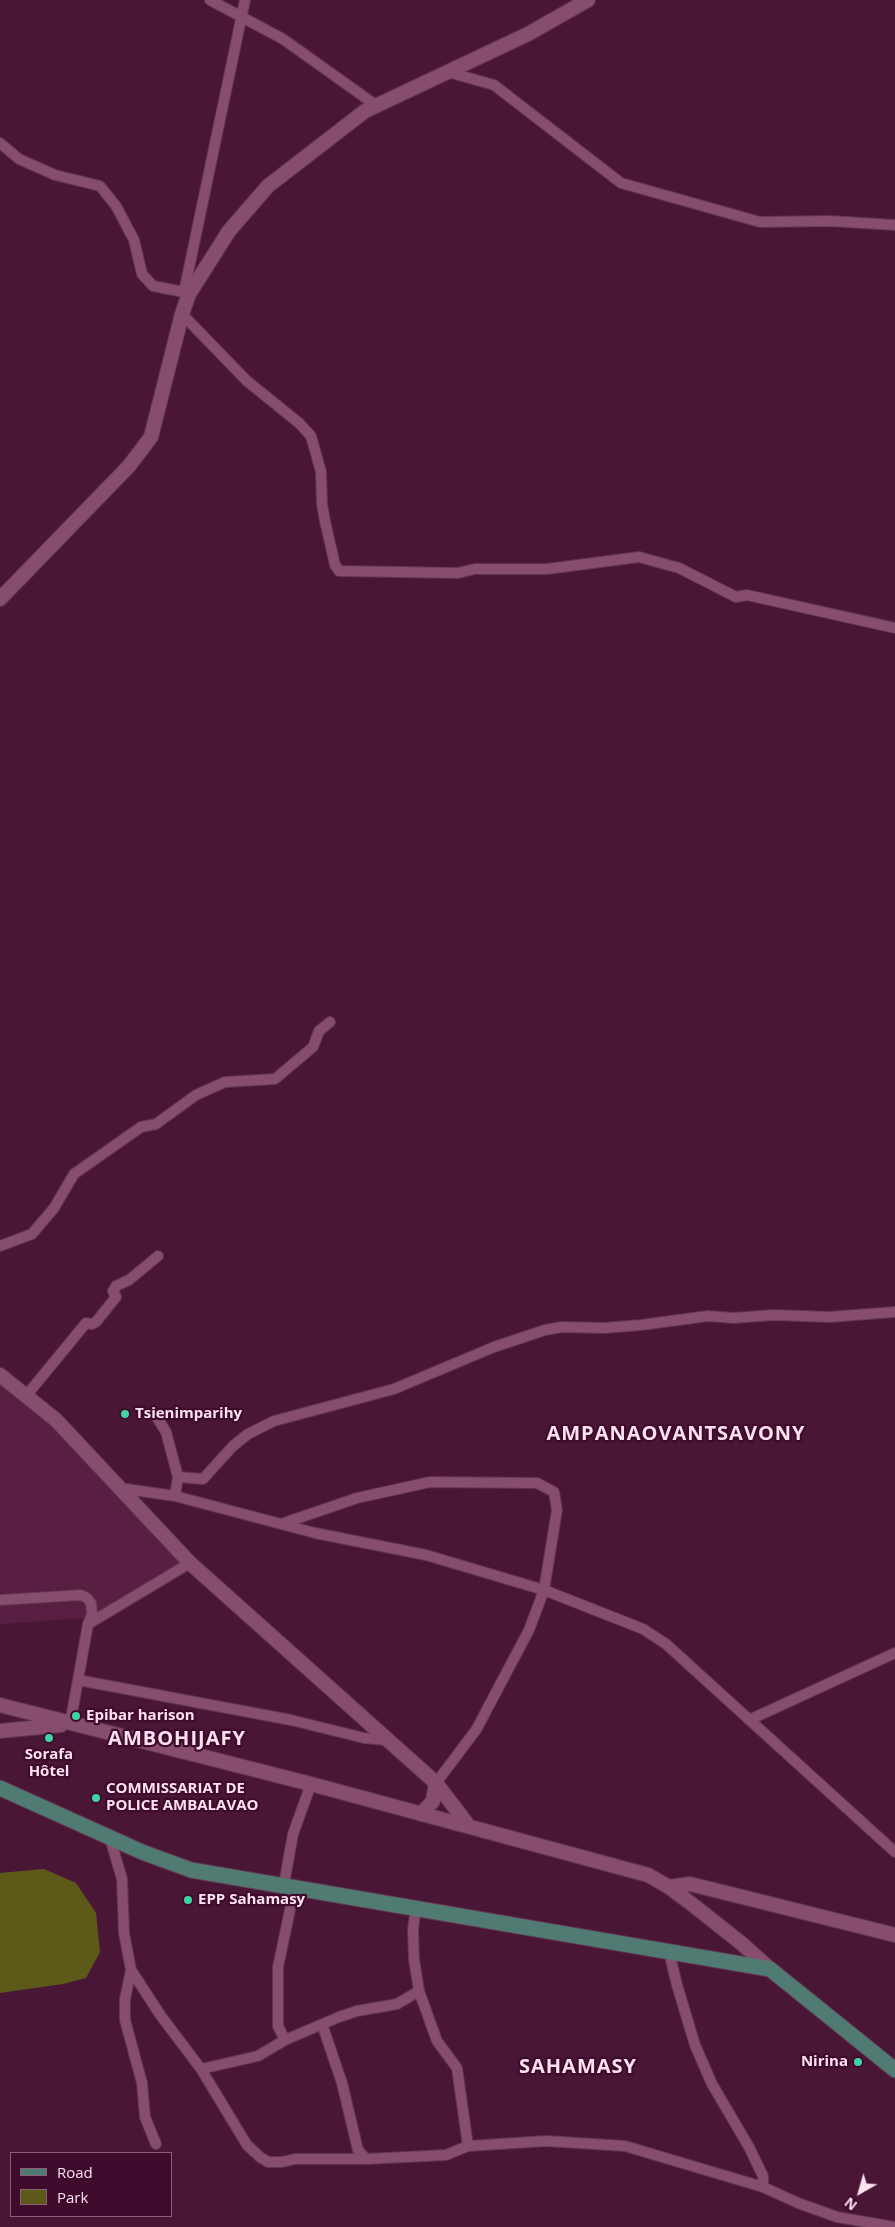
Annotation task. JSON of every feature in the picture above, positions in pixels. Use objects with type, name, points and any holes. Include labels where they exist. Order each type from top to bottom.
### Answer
[{"type":"main road","points":[[0,1788],[110,1838],[191,1870],[416,1906],[770,1969],[895,2070]]},
{"type":"street","points":[[210,0],[283,39],[377,106]]},
{"type":"street","points":[[0,599],[129,466],[151,437],[187,293],[245,0]]},
{"type":"street","points":[[187,293],[229,231],[268,186],[365,111],[528,34],[588,0]]},
{"type":"street","points":[[448,72],[494,85],[621,184],[760,222],[830,221],[895,225]]},
{"type":"street","points":[[0,143],[19,159],[55,175],[100,186],[116,206],[134,240],[142,274],[153,286],[187,293]]},
{"type":"street","points":[[182,314],[247,381],[299,422],[310,436],[321,472],[322,504],[326,529],[335,566],[339,570],[458,573],[475,569],[547,568],[639,557],[679,568],[736,597],[747,595],[895,628]]},
{"type":"street","points":[[0,1246],[32,1234],[54,1208],[74,1174],[141,1127],[156,1124],[196,1095],[226,1082],[275,1079],[313,1047],[319,1031],[330,1022]]},
{"type":"street","points":[[26,1396],[86,1323],[92,1324],[96,1322],[116,1297],[114,1291],[116,1286],[129,1280],[158,1256]]},
{"type":"street","points":[[178,1477],[203,1480],[233,1446],[248,1434],[274,1421],[394,1389],[494,1347],[545,1330],[562,1327],[604,1328],[640,1325],[708,1316],[734,1318],[773,1315],[829,1317],[895,1312]]},
{"type":"street","points":[[0,1375],[56,1420],[190,1563],[436,1783],[468,1825]]},
{"type":"street","points":[[156,1416],[166,1432],[178,1477],[175,1496]]},
{"type":"street","points":[[283,1523],[357,1498],[430,1482],[537,1483],[554,1492],[557,1510],[544,1590],[529,1630],[497,1694],[476,1730],[436,1783],[434,1801],[421,1814]]},
{"type":"street","points":[[118,1488],[175,1496],[357,1542],[426,1555],[544,1590],[643,1629],[666,1644],[895,1852]]},
{"type":"street","points":[[88,1624],[190,1563]]},
{"type":"street","points":[[0,1600],[81,1595],[88,1598],[92,1614],[88,1624],[70,1724]]},
{"type":"street","points":[[749,1720],[895,1653]]},
{"type":"street","points":[[78,1680],[291,1720],[364,1738],[387,1740]]},
{"type":"street","points":[[0,1706],[311,1784],[648,1875],[670,1887],[741,1942],[770,1969]]},
{"type":"street","points":[[0,1731],[70,1724]]},
{"type":"street","points":[[285,2040],[278,2026],[278,1967],[289,1885],[293,1834],[311,1784]]},
{"type":"street","points":[[110,1838],[122,1879],[124,1933],[131,1970],[161,2016],[201,2069],[247,2145],[268,2162],[282,2162],[295,2159],[366,2159],[446,2155],[468,2146],[546,2140],[625,2146],[763,2186],[798,2203],[837,2217],[895,2227]]},
{"type":"street","points":[[670,1887],[690,1884],[895,1935]]},
{"type":"street","points":[[416,1906],[413,1930],[414,1960],[419,1991],[437,2040],[457,2068],[468,2146]]},
{"type":"street","points":[[734,1962],[739,1955],[741,1942]]},
{"type":"street","points":[[672,1952],[671,1960],[677,1985],[695,2045],[712,2084],[750,2147],[763,2176],[763,2186]]},
{"type":"street","points":[[131,1970],[125,1999],[125,2020],[142,2083],[145,2117],[156,2144]]},
{"type":"street","points":[[201,2069],[258,2056],[285,2040],[322,2024],[357,2011],[397,2004],[419,1991]]},
{"type":"street","points":[[322,2024],[342,2083],[358,2150],[366,2159]]},
{"type":"shaded area","points":[[0,1378],[52,1420],[186,1567],[100,1615],[84,1618],[0,1624]]},
{"type":"green space","points":[[44,1869],[76,1883],[96,1913],[100,1952],[86,1978],[63,1984],[0,1993],[0,1873]]},
{"type":"place","name":"Tsienimparihy","points":[[125,1414]]},
{"type":"place","name":"Epibar harison","points":[[76,1716]]},
{"type":"place","name":"Sorafa Hôtel","points":[[49,1738]]},
{"type":"place","name":"COMMISSARIAT DE POLICE AMBALAVAO","points":[[96,1798]]},
{"type":"place","name":"EPP Sahamasy","points":[[188,1900]]},
{"type":"place","name":"Nirina","points":[[858,2062]]},
{"type":"district","name":"AMPANAOVANTSAVONY","points":[[676,1434]]},
{"type":"district","name":"AMBOHIJAFY","points":[[177,1739]]},
{"type":"district","name":"SAHAMASY","points":[[578,2067]]}]
